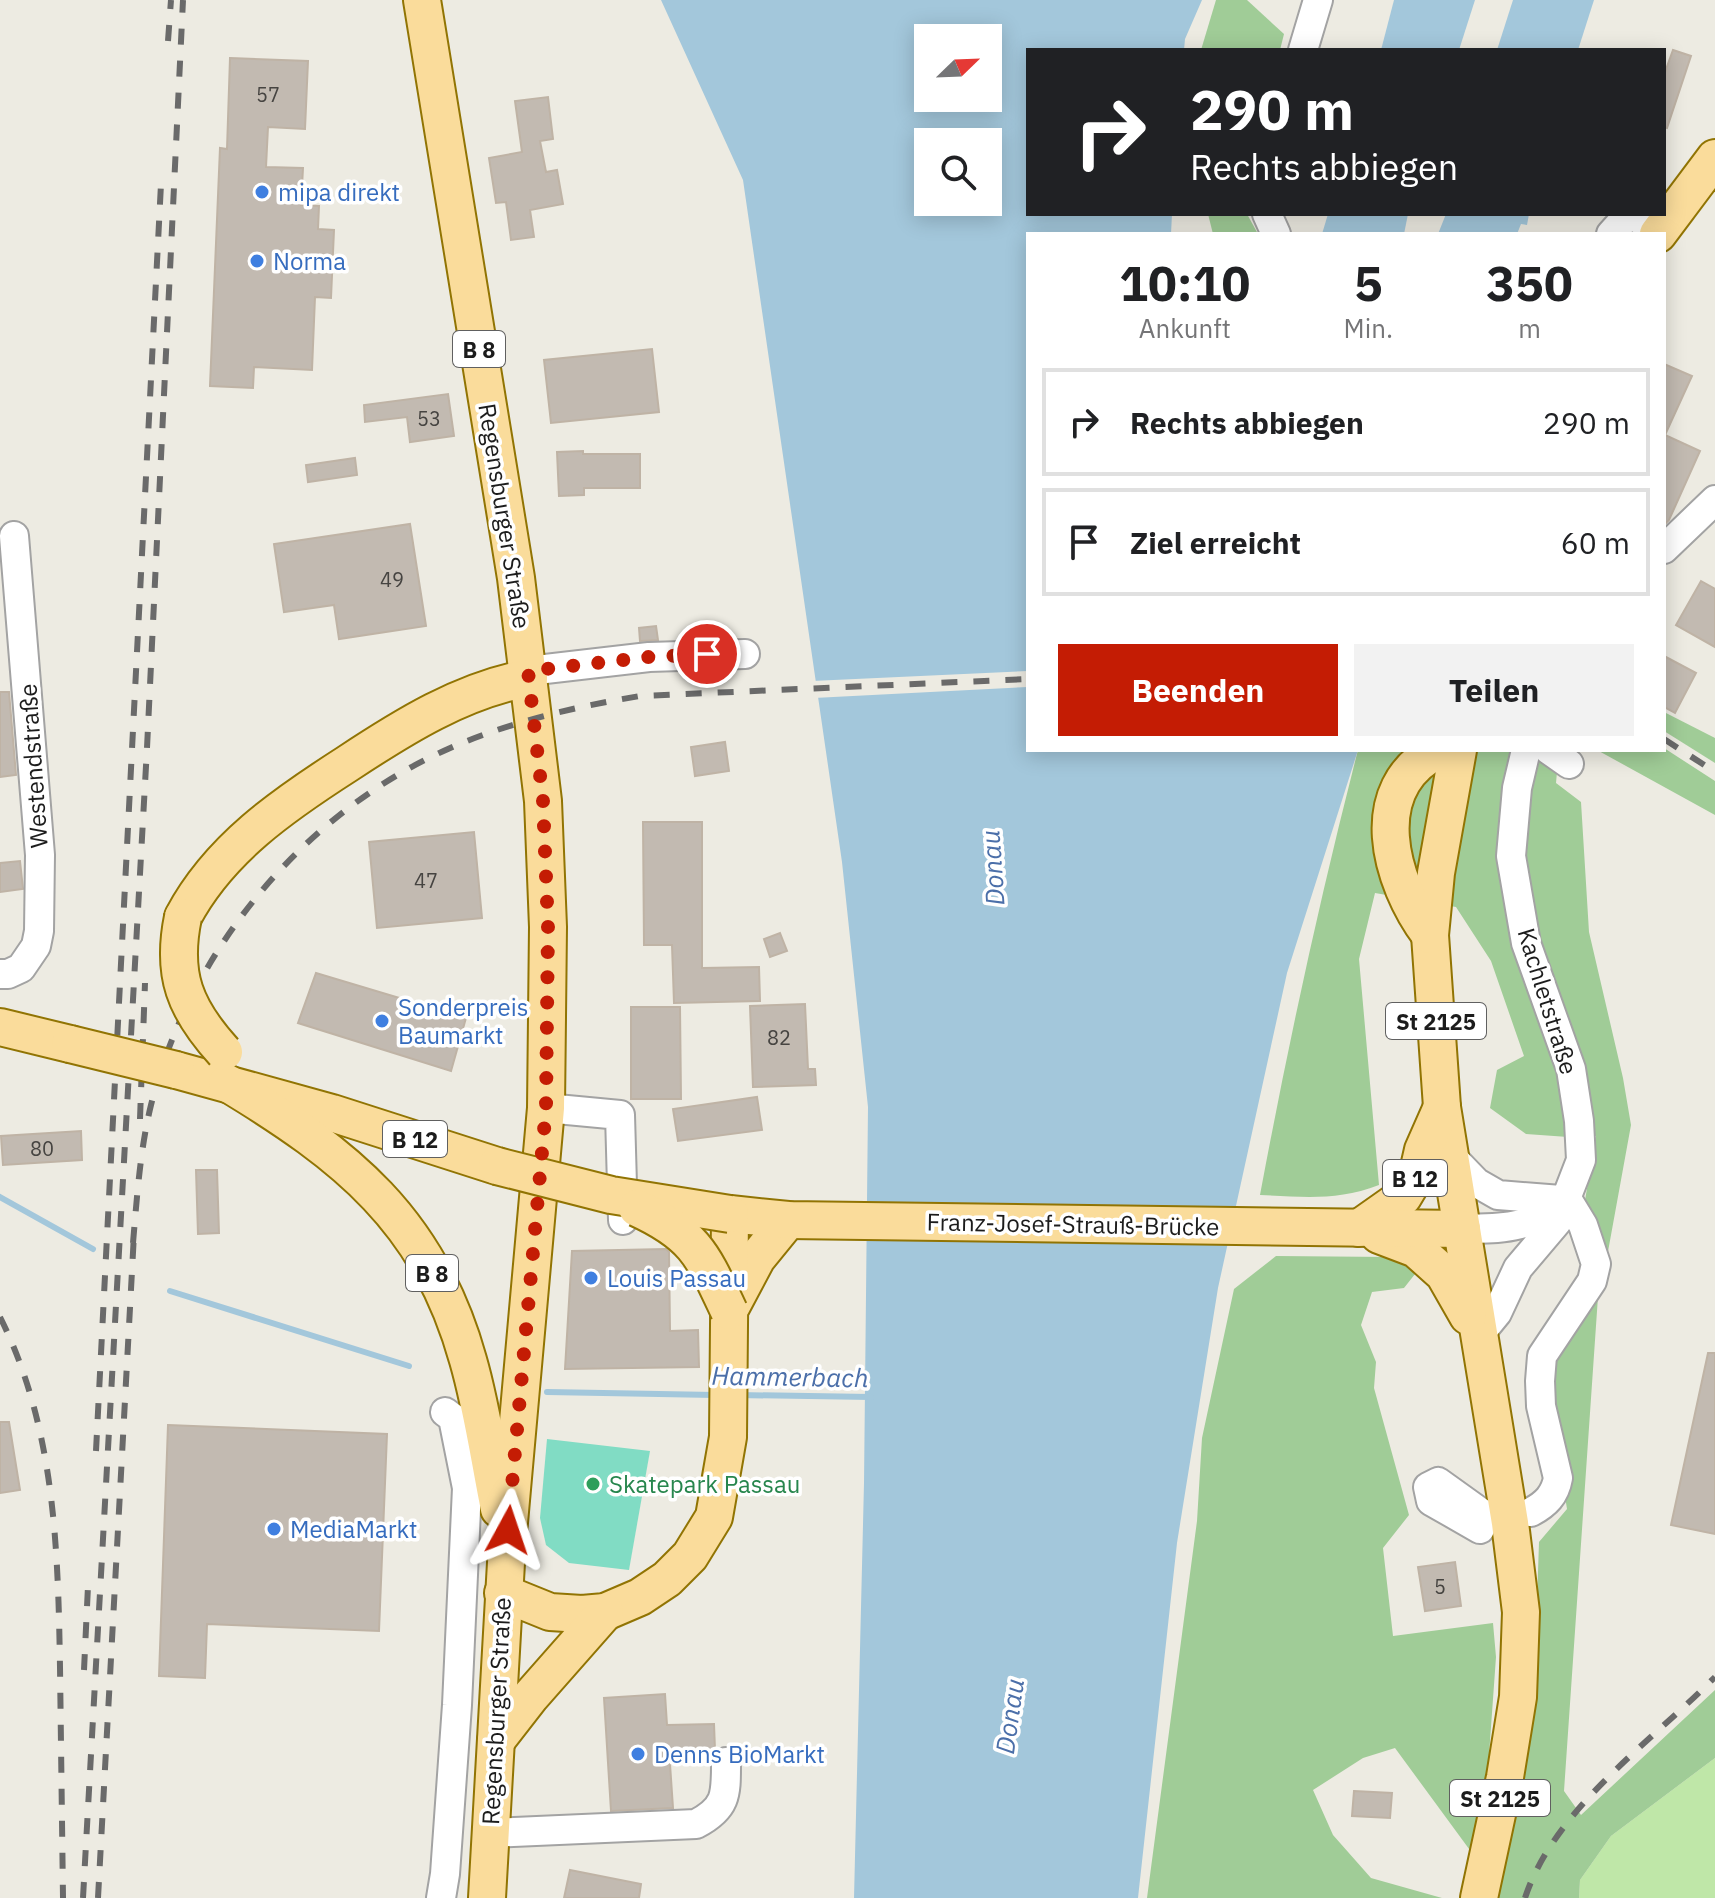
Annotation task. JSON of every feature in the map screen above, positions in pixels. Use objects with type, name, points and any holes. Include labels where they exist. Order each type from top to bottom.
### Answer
[{"type":"main road","name":"Regensburger Straße","points":[[422,0],[514,562],[543,801],[548,927],[546,1108],[503,1593],[487,1898]]},
{"type":"main road","points":[[1666,204],[1715,158]]},
{"type":"main road","name":"B 8","points":[[507,1545],[468,1360],[445,1296],[415,1243],[382,1198],[353,1171],[226,1068],[182,988],[177,962],[183,917],[205,880],[265,820],[406,725],[469,695],[528,674]]},
{"type":"main road","points":[[1430,935],[1413,911],[1390,846],[1392,811],[1402,784],[1414,766],[1435,752]]},
{"type":"main road","name":"St 2125","points":[[1458,752],[1436,873],[1430,935],[1442,1107],[1521,1612],[1518,1697],[1505,1777],[1479,1898]]},
{"type":"main road","points":[[0,1027],[176,1070],[226,1068]]},
{"type":"main road","name":"B 8","points":[[226,1068],[251,1070],[332,1113]]},
{"type":"main road","name":"B 12","points":[[1359,1228],[1403,1197],[1418,1172],[1423,1150],[1442,1107]]},
{"type":"main road","name":"B 12","points":[[332,1113],[617,1208],[788,1220]]},
{"type":"main road","points":[[617,1208],[670,1223],[703,1256],[729,1311]]},
{"type":"main road","points":[[503,1593],[550,1612],[605,1612],[640,1597],[667,1579],[690,1556],[714,1517],[728,1437],[730,1214]]},
{"type":"main road","points":[[729,1311],[757,1258],[788,1220]]},
{"type":"main road","name":"Franz-Josef-Strauß-Brücke","points":[[788,1220],[1462,1229]]},
{"type":"main road","points":[[1359,1228],[1416,1249],[1444,1274],[1479,1335]]},
{"type":"main road","points":[[496,1741],[605,1612]]},
{"type":"street","points":[[1304,48],[1318,0]]},
{"type":"street","points":[[1617,232],[1645,223]]},
{"type":"street","points":[[1666,547],[1715,500]]},
{"type":"street","name":"Westendstraße","points":[[0,974],[21,968],[36,946],[39,931],[40,855],[14,536]]},
{"type":"street","points":[[528,674],[649,657],[745,654]]},
{"type":"street","name":"Kachletstraße","points":[[1479,1335],[1497,1313],[1518,1268],[1557,1222],[1581,1160],[1571,1069],[1526,943],[1511,856],[1517,788],[1526,752]]},
{"type":"street","points":[[546,1108],[620,1115],[617,1208]]},
{"type":"street","points":[[1448,1153],[1477,1183],[1498,1195],[1564,1199]]},
{"type":"street","points":[[1462,1229],[1501,1228],[1530,1223],[1564,1199]]},
{"type":"street","points":[[1531,1512],[1545,1504],[1556,1489],[1558,1478],[1541,1406],[1542,1356],[1592,1281],[1596,1264],[1583,1225],[1564,1199]]},
{"type":"street","name":"Regensburger Straße","points":[[441,1898],[446,1859],[451,1666],[467,1488],[449,1415]]},
{"type":"street","points":[[489,1833],[696,1824],[719,1808],[726,1793],[726,1762]]},
{"type":"green space","points":[[1216,0],[1247,0],[1284,34],[1280,48],[1202,48]]},
{"type":"green space","points":[[1208,216],[1248,216],[1257,232],[1212,232]]},
{"type":"green space","points":[[1666,713],[1715,738],[1715,763],[1666,732]]},
{"type":"green space","points":[[1666,749],[1715,781],[1715,815],[1601,752],[1666,752]]},
{"type":"green space","points":[[1358,752],[1559,752],[1556,783],[1581,802],[1589,932],[1631,1125],[1605,1268],[1584,1206],[1596,1136],[1526,1134],[1490,1108],[1497,1070],[1524,1056],[1491,961],[1456,907],[1375,893],[1359,959],[1379,1185],[1334,1196],[1260,1195],[1305,971]]},
{"type":"green space","points":[[1276,1256],[1390,1257],[1419,1269],[1404,1288],[1372,1292],[1361,1325],[1376,1362],[1374,1388],[1409,1515],[1383,1548],[1393,1636],[1493,1623],[1496,1657],[1486,1797],[1472,1853],[1395,1748],[1363,1758],[1313,1790],[1333,1835],[1371,1878],[1442,1898],[1147,1898],[1197,1521],[1202,1438],[1234,1289]]},
{"type":"green space","points":[[1599,1282],[1564,1791],[1581,1815],[1715,1690],[1715,1758],[1611,1836],[1580,1880],[1579,1898],[1498,1898],[1533,1721],[1539,1542],[1567,1509],[1544,1363]]},
{"type":"green space","name":"Skatepark Passau","points":[[547,1439],[650,1451],[629,1570],[569,1563],[546,1545],[540,1518]]},
{"type":"green space","points":[[1715,1758],[1715,1898],[1579,1898],[1580,1880],[1611,1836]]},
{"type":"water","name":"Donau","points":[[661,0],[1202,0],[1184,48],[1026,48],[1026,216],[1172,216],[1171,232],[1026,232],[1026,752],[1357,752],[1287,973],[1218,1288],[1177,1543],[1138,1898],[854,1898],[864,1483],[868,1107],[842,862],[743,180]]},
{"type":"water","points":[[1394,0],[1475,0],[1460,48],[1382,48]]},
{"type":"water","points":[[1513,0],[1594,0],[1579,48],[1498,48]]},
{"type":"water","points":[[1327,216],[1408,216],[1404,232],[1323,232]]},
{"type":"water","points":[[1445,216],[1529,216],[1527,225],[1521,224],[1518,232],[1439,232]]},
{"type":"pier","points":[[1026,671],[1026,687],[814,698],[812,681]]},
{"type":"building","points":[[1673,50],[1691,56],[1667,128],[1666,128],[1666,69]]},
{"type":"building","points":[[230,58],[308,61],[305,129],[268,127],[266,167],[303,168],[301,205],[319,206],[318,229],[334,230],[331,298],[315,297],[312,370],[254,367],[253,388],[210,386],[220,148],[227,149]]},
{"type":"building","points":[[548,97],[553,139],[540,141],[546,172],[557,170],[563,204],[530,210],[534,237],[511,240],[506,202],[496,203],[489,158],[522,152],[515,101]]},
{"type":"building","points":[[652,349],[659,412],[551,423],[544,360]]},
{"type":"building","points":[[1666,365],[1692,376],[1666,433]]},
{"type":"building","points":[[448,394],[454,436],[410,442],[407,417],[365,422],[364,405]]},
{"type":"building","points":[[1666,435],[1700,451],[1666,523]]},
{"type":"building","points":[[583,451],[583,454],[640,454],[640,488],[584,488],[584,495],[559,496],[557,452]]},
{"type":"building","points":[[355,458],[357,475],[308,482],[306,465]]},
{"type":"building","points":[[410,524],[426,626],[339,639],[334,605],[284,612],[274,544]]},
{"type":"building","points":[[1701,581],[1715,589],[1715,647],[1676,625]]},
{"type":"building","points":[[656,626],[658,640],[640,641],[639,628]]},
{"type":"building","points":[[1666,657],[1696,673],[1675,713],[1666,708]]},
{"type":"building","points":[[0,692],[9,692],[16,775],[0,777]]},
{"type":"building","points":[[725,742],[729,771],[695,776],[691,747]]},
{"type":"building","points":[[643,822],[702,822],[702,968],[759,967],[760,1001],[674,1003],[672,945],[644,945]]},
{"type":"building","points":[[474,832],[482,918],[377,928],[369,842]]},
{"type":"building","points":[[20,861],[23,889],[0,892],[0,863]]},
{"type":"building","points":[[780,933],[787,951],[770,957],[764,939]]},
{"type":"building","name":"Sonderpreis Baumarkt","points":[[316,973],[466,1018],[451,1071],[298,1023]]},
{"type":"building","points":[[805,1004],[808,1069],[815,1069],[816,1085],[753,1087],[750,1006]]},
{"type":"building","points":[[631,1007],[680,1007],[681,1099],[631,1099]]},
{"type":"building","points":[[757,1097],[762,1130],[678,1141],[673,1109]]},
{"type":"building","points":[[81,1131],[82,1160],[3,1165],[1,1136]]},
{"type":"building","points":[[196,1170],[217,1170],[219,1233],[198,1234]]},
{"type":"building","points":[[666,1249],[669,1252],[670,1331],[698,1330],[699,1367],[565,1369],[572,1251]]},
{"type":"building","points":[[1708,1353],[1715,1353],[1715,1534],[1671,1525]]},
{"type":"building","points":[[0,1422],[9,1422],[20,1490],[0,1493]]},
{"type":"building","name":"MediaMarkt","points":[[168,1425],[387,1434],[379,1631],[207,1624],[205,1678],[159,1676]]},
{"type":"building","points":[[1455,1562],[1461,1606],[1425,1611],[1418,1567]]},
{"type":"building","name":"Denns BioMarkt","points":[[665,1694],[667,1725],[714,1724],[715,1750],[709,1763],[670,1764],[673,1808],[611,1811],[604,1698]]},
{"type":"building","points":[[1354,1791],[1392,1793],[1390,1818],[1352,1816]]},
{"type":"building","points":[[570,1870],[641,1884],[639,1898],[564,1898]]},
{"type":"waterway","name":"Hammerbach","points":[[0,1197],[93,1249]]},
{"type":"waterway","name":"Hammerbach","points":[[170,1291],[409,1366]]},
{"type":"waterway","name":"Hammerbach","points":[[547,1392],[715,1395]]},
{"type":"waterway","name":"Hammerbach","points":[[738,1395],[871,1397]]},
{"type":"railway","points":[[168,41],[171,0]]},
{"type":"railway","points":[[83,1898],[147,748],[183,0]]},
{"type":"railway","points":[[96,1451],[161,184]]},
{"type":"railway","points":[[133,1243],[151,1105],[169,1048],[193,994],[223,942],[259,894],[300,849],[346,810],[395,776],[448,749],[518,723],[640,696],[1026,679]]},
{"type":"railway","points":[[1666,740],[1715,772]]},
{"type":"railway","points":[[140,1119],[145,983]]},
{"type":"railway","points":[[98,1898],[134,1234]]},
{"type":"railway","points":[[0,1317],[32,1401],[43,1445],[55,1533],[63,1898]]},
{"type":"railway","points":[[84,1670],[88,1586]]},
{"type":"railway","points":[[1525,1898],[1539,1866],[1581,1806],[1715,1677]]},
{"type":"place","name":"mipa direkt","points":[[262,192]]},
{"type":"place","name":"Norma","points":[[257,261]]},
{"type":"place","name":"Sonderpreis Baumarkt","points":[[382,1021]]},
{"type":"place","name":"Louis Passau","points":[[591,1278]]},
{"type":"place","name":"Skatepark Passau","points":[[593,1484]]},
{"type":"place","name":"MediaMarkt","points":[[274,1529]]},
{"type":"place","name":"Denns BioMarkt","points":[[638,1754]]},
{"type":"route","points":[[508,1530],[546,1108],[548,927],[543,801],[528,671],[649,657],[707,654]]}]
